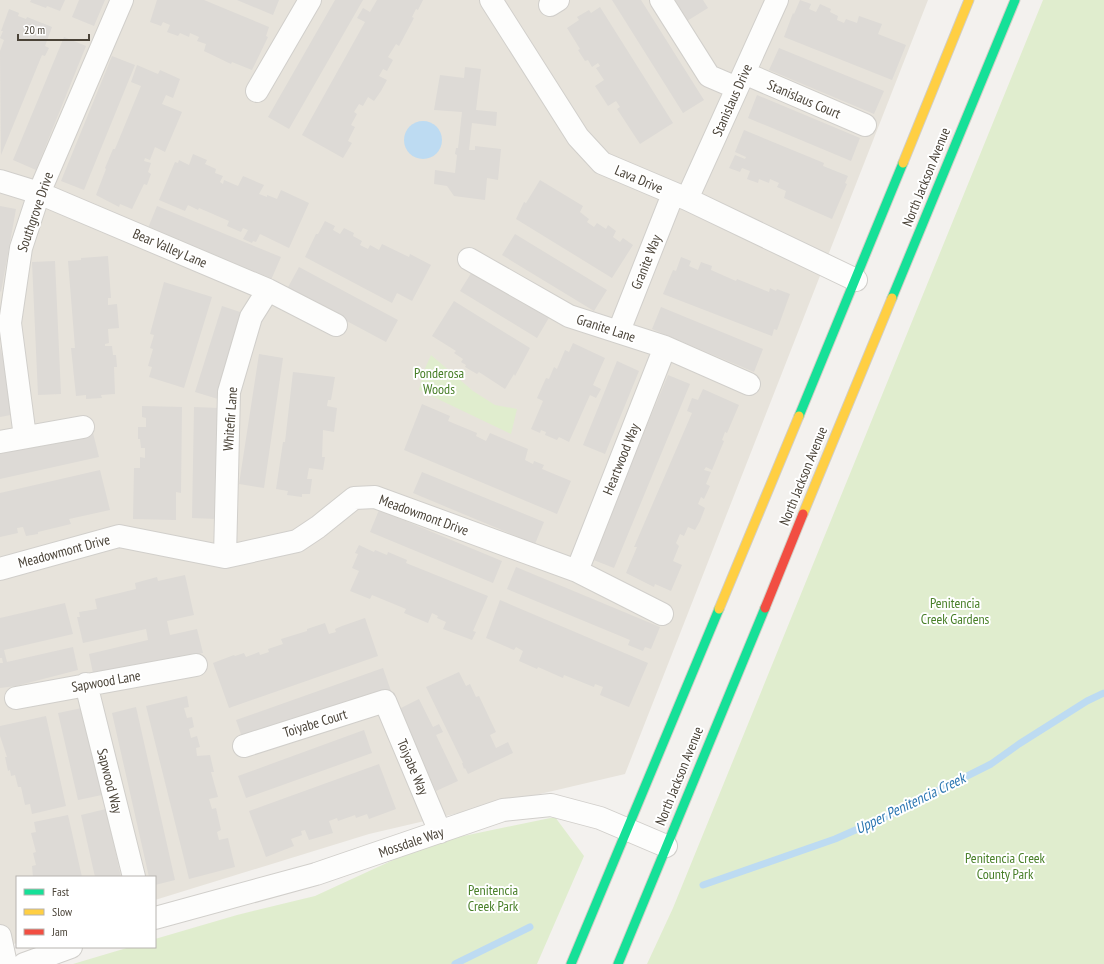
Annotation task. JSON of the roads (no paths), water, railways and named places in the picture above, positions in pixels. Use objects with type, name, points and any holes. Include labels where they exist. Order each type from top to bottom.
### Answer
[{"type":"main road","name":"North Jackson Avenue","points":[[572,964],[626,830],[856,280],[969,0]]},
{"type":"main road","name":"North Jackson Avenue","points":[[618,964],[1015,0]]},
{"type":"street","name":"Southgrove Drive","points":[[25,437],[10,323],[21,248],[39,193],[122,0]]},
{"type":"street","points":[[257,91],[310,0]]},
{"type":"street","name":"Lava Drive","points":[[491,0],[578,137],[602,163],[680,196],[856,280]]},
{"type":"street","name":"Stanislaus Court","points":[[661,0],[709,76],[740,80],[865,125]]},
{"type":"street","name":"Stanislaus Drive","points":[[680,196],[740,80],[776,0]]},
{"type":"street","name":"Bear Valley Lane","points":[[0,181],[39,193],[268,290],[336,325]]},
{"type":"street","name":"Granite Way","points":[[619,331],[680,196]]},
{"type":"street","name":"Granite Lane","points":[[469,259],[569,316],[665,347],[749,384]]},
{"type":"street","name":"Whitefir Lane","points":[[224,557],[229,392],[251,317],[268,290]]},
{"type":"street","name":"Heartwood Way","points":[[577,571],[665,347]]},
{"type":"street","points":[[0,442],[83,427]]},
{"type":"street","name":"Meadowmont Drive","points":[[0,569],[119,536],[224,557],[297,541],[318,528],[354,498],[375,497],[577,571],[662,614]]},
{"type":"street","name":"Sapwood Lane","points":[[16,698],[196,665]]},
{"type":"street","name":"Sapwood Way","points":[[86,684],[134,876]]},
{"type":"street","name":"Toiyabe Court","points":[[244,746],[386,701]]},
{"type":"street","name":"Toiyabe Way","points":[[386,701],[440,832]]},
{"type":"street","name":"Mossdale Way","points":[[156,918],[316,874],[503,810],[552,805],[600,818],[666,846]]},
{"type":"street","points":[[0,936],[6,964]]},
{"type":"street","points":[[24,964],[68,948]]},
{"type":"water","points":[[419,121],[427,121],[437,126],[441,133],[441,147],[437,154],[427,159],[419,159],[409,154],[407,151],[404,144],[404,136],[409,126],[412,124]]},
{"type":"waterway","name":"Upper Penitencia Creek","points":[[703,885],[835,839],[885,817],[991,764],[1019,744],[1087,701],[1104,693]]},
{"type":"waterway","name":"Upper Penitencia Creek","points":[[455,964],[530,927]]},
{"type":"park label","name":"Ponderosa Woods","points":[[439,382]]},
{"type":"park label","name":"Penitencia Creek Gardens","points":[[955,612]]},
{"type":"park label","name":"Penitencia Creek County Park","points":[[1005,866]]},
{"type":"park label","name":"Penitencia Creek Park","points":[[493,898]]}]
